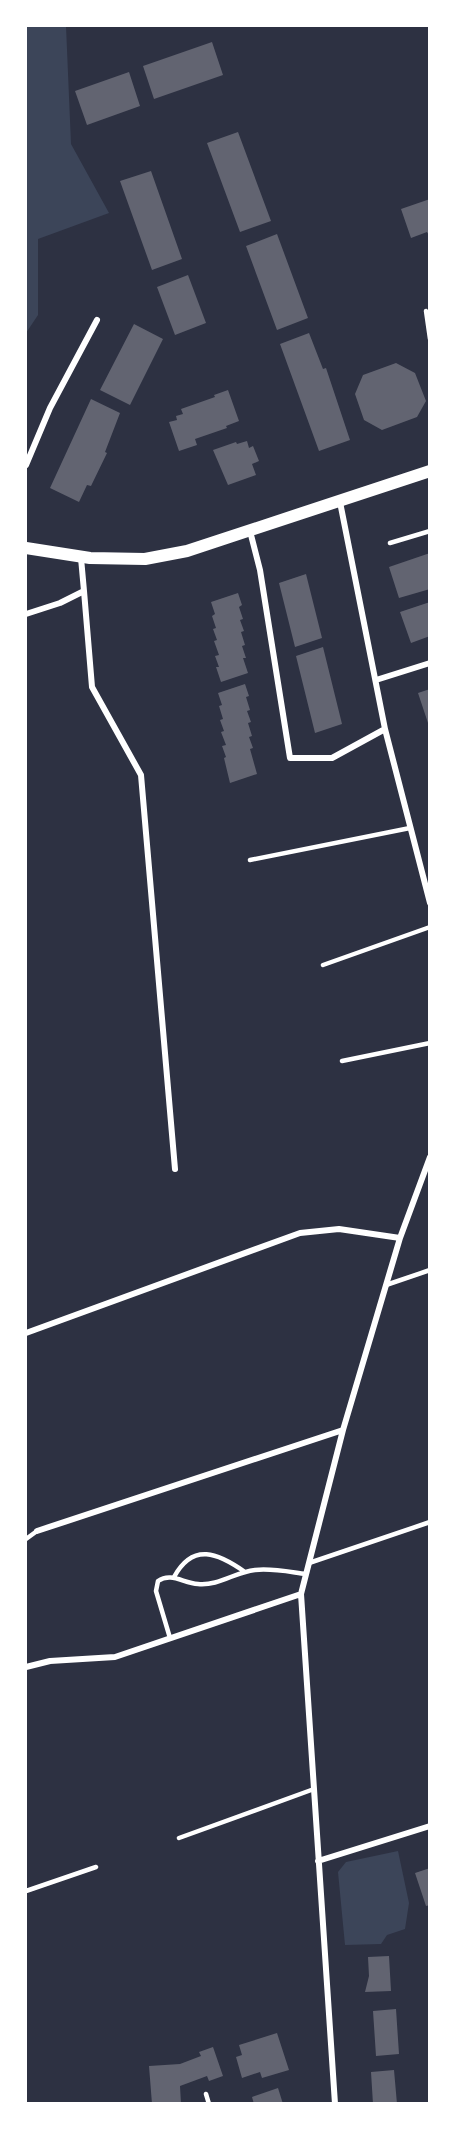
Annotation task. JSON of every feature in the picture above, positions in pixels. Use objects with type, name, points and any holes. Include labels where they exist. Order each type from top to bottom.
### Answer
[{"type":"main road","points":[[26,548],[81,558],[145,559],[187,551],[429,471]]},
{"type":"street","points":[[26,465],[50,408],[97,320]]},
{"type":"street","points":[[340,502],[385,729],[429,903]]},
{"type":"street","points":[[250,531],[260,570],[290,758],[332,758],[385,729]]},
{"type":"street","points":[[81,558],[93,687],[141,775],[175,1169]]},
{"type":"street","points":[[26,614],[60,603],[84,591]]},
{"type":"street","points":[[376,680],[429,663]]},
{"type":"street","points":[[335,2103],[301,1594],[343,1430],[400,1238],[429,1156]]},
{"type":"street","points":[[26,1333],[300,1233],[339,1229],[400,1238]]},
{"type":"street","points":[[38,1531],[343,1430]]},
{"type":"street","points":[[26,1667],[50,1661],[115,1657],[301,1594]]},
{"type":"street","points":[[318,1861],[429,1826]]},
{"type":"lane","points":[[429,318],[426,311],[429,339]]},
{"type":"lane","points":[[390,543],[429,531]]},
{"type":"lane","points":[[250,860],[411,828]]},
{"type":"lane","points":[[323,965],[429,927]]},
{"type":"lane","points":[[342,1061],[429,1043]]},
{"type":"lane","points":[[386,1285],[429,1270]]},
{"type":"lane","points":[[309,1563],[429,1522]]},
{"type":"lane","points":[[26,1539],[38,1531]]},
{"type":"lane","points":[[174,1577],[180,1566],[190,1558],[206,1554],[225,1560],[245,1572]]},
{"type":"lane","points":[[170,1638],[156,1590],[158,1581],[164,1577],[174,1577],[188,1583],[208,1584],[257,1569],[306,1574]]},
{"type":"lane","points":[[179,1838],[314,1789]]},
{"type":"lane","points":[[26,1891],[96,1867]]},
{"type":"lane","points":[[206,2094],[208,2103]]},
{"type":"shaded area","points":[[26,26],[66,26],[71,144],[109,213],[38,239],[38,315],[26,333]]},
{"type":"shaded area","points":[[398,1851],[409,1903],[405,1929],[387,1935],[381,1944],[345,1945],[338,1872],[346,1862]]},
{"type":"building","points":[[212,42],[223,75],[154,99],[143,66]]},
{"type":"building","points":[[129,72],[140,106],[87,125],[75,91]]},
{"type":"building","points":[[238,132],[271,221],[240,232],[207,143]]},
{"type":"building","points":[[151,171],[182,259],[152,270],[120,181]]},
{"type":"building","points":[[430,199],[430,237],[427,232],[411,238],[401,209]]},
{"type":"building","points":[[277,234],[308,318],[277,330],[246,246]]},
{"type":"building","points":[[188,275],[206,323],[175,335],[157,287]]},
{"type":"building","points":[[134,324],[163,339],[130,405],[100,390]]},
{"type":"building","points":[[309,333],[323,369],[326,368],[350,440],[319,451],[280,344]]},
{"type":"building","points":[[396,363],[415,373],[426,401],[417,417],[382,430],[364,420],[355,394],[363,375]]},
{"type":"building","points":[[228,390],[239,421],[226,426],[227,428],[195,439],[197,445],[179,451],[169,422],[177,420],[176,416],[183,414],[181,409]]},
{"type":"building","points":[[91,399],[120,413],[105,452],[107,453],[91,486],[87,485],[79,502],[50,488]]},
{"type":"building","points":[[247,441],[249,448],[253,446],[259,461],[252,464],[256,475],[228,485],[213,450],[236,442],[237,444]]},
{"type":"building","points":[[430,553],[430,589],[399,598],[389,567]]},
{"type":"building","points":[[306,574],[322,638],[295,647],[279,583]]},
{"type":"building","points":[[238,593],[242,605],[239,607],[243,619],[240,620],[244,631],[241,632],[245,645],[242,646],[246,658],[243,658],[248,673],[221,682],[216,667],[219,667],[215,656],[219,655],[214,641],[217,640],[212,616],[215,614],[211,602]]},
{"type":"building","points":[[430,602],[430,636],[411,643],[400,612]]},
{"type":"building","points":[[323,647],[342,724],[315,733],[296,656]]},
{"type":"building","points":[[245,684],[249,696],[246,697],[250,710],[247,711],[251,722],[248,723],[252,736],[249,737],[253,748],[250,749],[257,774],[230,783],[222,746],[226,745],[221,732],[224,731],[219,706],[222,705],[218,693]]},
{"type":"building","points":[[430,689],[430,726],[429,726],[418,693]]},
{"type":"building","points":[[430,1868],[430,1905],[426,1906],[415,1873]]},
{"type":"building","points":[[389,1956],[391,1991],[365,1992],[369,1976],[368,1957]]},
{"type":"building","points":[[396,2009],[399,2054],[376,2056],[373,2011]]},
{"type":"building","points":[[277,2033],[289,2070],[262,2078],[260,2072],[242,2078],[236,2057],[242,2055],[239,2045]]},
{"type":"building","points":[[213,2047],[223,2076],[209,2081],[207,2076],[180,2086],[181,2104],[152,2104],[149,2066],[180,2064],[201,2056],[199,2052]]},
{"type":"building","points":[[394,2070],[397,2104],[373,2104],[371,2072]]},
{"type":"building","points":[[278,2088],[283,2104],[254,2104],[252,2097]]}]
